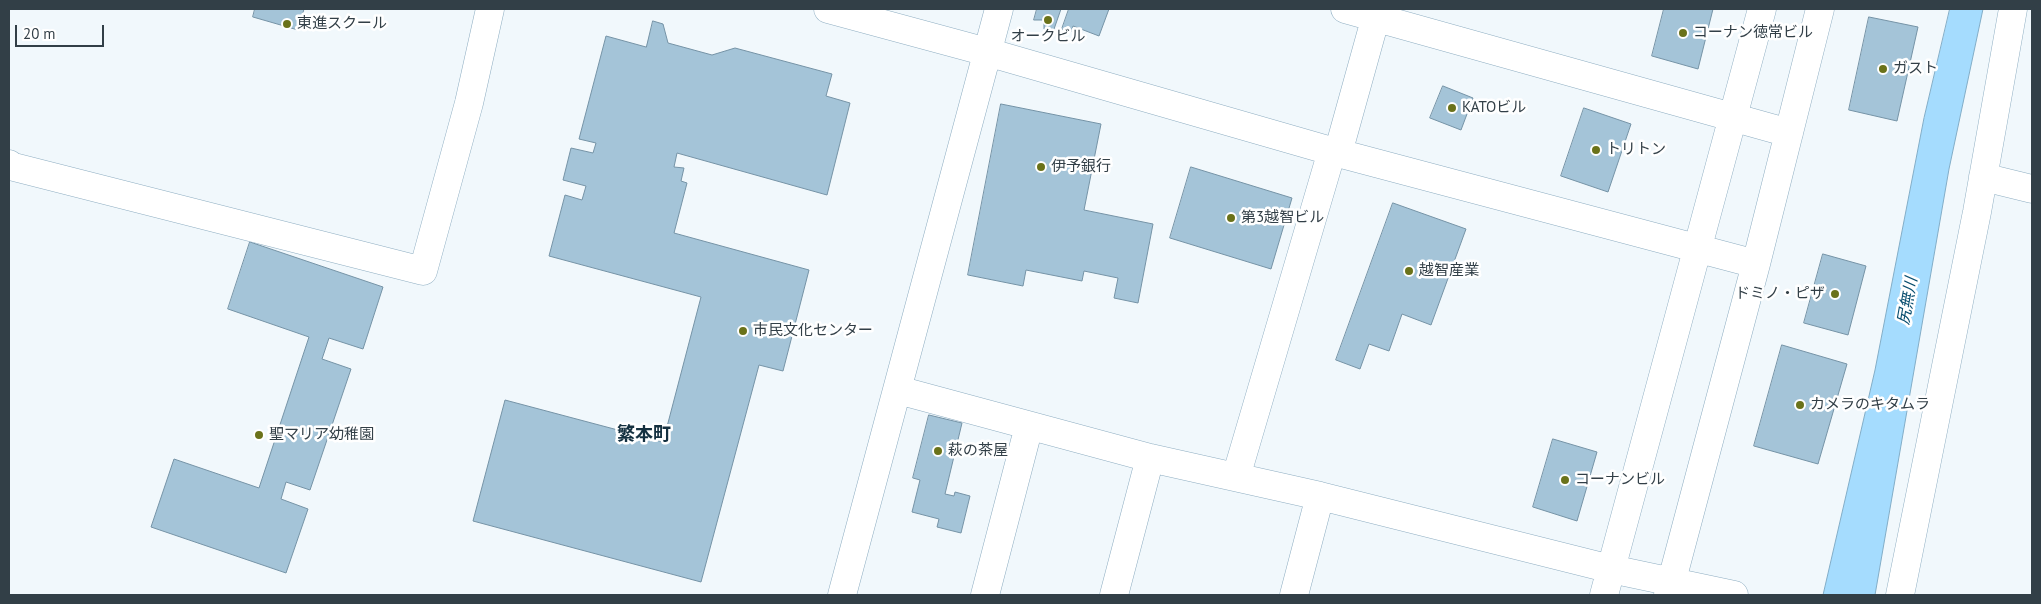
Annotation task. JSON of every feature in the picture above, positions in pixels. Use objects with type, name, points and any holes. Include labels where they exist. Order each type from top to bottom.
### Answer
[{"type":"street","points":[[9,164],[10,166],[423,271],[469,103],[490,9]]},
{"type":"street","points":[[828,9],[987,52],[1335,152],[1698,247],[1756,264]]},
{"type":"street","points":[[842,595],[1000,9]]},
{"type":"street","points":[[1345,9],[1377,12],[1789,133]]},
{"type":"street","points":[[1604,595],[1762,9]]},
{"type":"street","points":[[1670,588],[1756,264],[1820,9]]},
{"type":"street","points":[[1900,595],[1983,177],[2013,9]]},
{"type":"street","points":[[1236,478],[1377,12]]},
{"type":"street","points":[[1983,177],[2032,189]]},
{"type":"street","points":[[898,390],[1150,458],[1320,496],[1611,569],[1670,588],[1734,595]]},
{"type":"street","points":[[985,595],[1029,426]]},
{"type":"street","points":[[1114,595],[1150,458]]},
{"type":"street","points":[[1294,595],[1320,496]]},
{"type":"water","name":"尻無川","points":[[1950,9],[1983,9],[1949,169],[1875,595],[1823,595],[1875,370],[1924,118]]},
{"type":"building","name":"東進スクール","points":[[255,9],[304,9],[298,30],[253,17]]},
{"type":"building","name":"オークビル","points":[[1037,9],[1061,9],[1053,32],[1044,29],[1044,20],[1034,20]]},
{"type":"building","points":[[1069,9],[1109,9],[1099,36],[1073,26],[1071,32],[1062,29]]},
{"type":"building","name":"コーナン徳常ビル","points":[[1664,9],[1713,9],[1698,69],[1652,56]]},
{"type":"building","name":"ガスト","points":[[1869,17],[1918,27],[1897,121],[1849,110]]},
{"type":"building","name":"市民文化センター","points":[[653,21],[663,24],[668,43],[712,55],[735,48],[832,74],[826,96],[850,103],[827,195],[677,153],[674,167],[684,168],[681,181],[687,183],[674,233],[809,270],[783,371],[759,365],[701,582],[473,521],[505,400],[663,442],[701,297],[549,256],[565,195],[582,200],[586,186],[563,180],[571,148],[593,153],[596,143],[579,139],[606,36],[646,47]]},
{"type":"building","name":"KATOビル","points":[[1443,86],[1473,98],[1461,130],[1430,118]]},
{"type":"building","name":"伊予銀行","points":[[1001,104],[1101,124],[1084,210],[1153,224],[1138,303],[1114,298],[1118,278],[1084,271],[1082,281],[1026,270],[1023,286],[968,275]]},
{"type":"building","name":"トリトン","points":[[1584,108],[1631,124],[1608,192],[1561,176]]},
{"type":"building","name":"第3越智ビル","points":[[1191,167],[1292,198],[1271,269],[1170,238]]},
{"type":"building","name":"越智産業","points":[[1393,203],[1466,229],[1431,325],[1402,314],[1389,351],[1369,344],[1360,369],[1336,360]]},
{"type":"building","points":[[250,242],[383,287],[363,349],[329,338],[322,359],[351,369],[310,490],[286,482],[281,499],[308,509],[286,573],[151,527],[174,459],[259,488],[309,337],[228,309]]},
{"type":"building","name":"ドミノ・ピザ","points":[[1823,254],[1866,266],[1848,335],[1804,323]]},
{"type":"building","name":"カメラのキタムラ","points":[[1782,345],[1847,364],[1818,464],[1754,446]]},
{"type":"building","name":"萩の茶屋","points":[[929,415],[962,423],[945,494],[954,496],[955,492],[970,496],[961,533],[937,527],[939,519],[912,512],[920,480],[913,478]]},
{"type":"building","name":"コーナンビル","points":[[1553,439],[1597,452],[1577,521],[1533,507]]},
{"type":"place","name":"オークビル","points":[[1048,20]]},
{"type":"place","name":"東進スクール","points":[[287,24]]},
{"type":"place","name":"コーナン徳常ビル","points":[[1683,33]]},
{"type":"place","name":"ガスト","points":[[1883,69]]},
{"type":"place","name":"KATOビル","points":[[1452,108]]},
{"type":"place","name":"トリトン","points":[[1596,150]]},
{"type":"place","name":"伊予銀行","points":[[1041,167]]},
{"type":"place","name":"第3越智ビル","points":[[1231,218]]},
{"type":"place","name":"越智産業","points":[[1409,271]]},
{"type":"place","name":"ドミノ・ピザ","points":[[1835,294]]},
{"type":"place","name":"市民文化センター","points":[[743,331]]},
{"type":"place","name":"カメラのキタムラ","points":[[1800,405]]},
{"type":"place","name":"聖マリア幼稚園","points":[[259,435]]},
{"type":"place","name":"萩の茶屋","points":[[938,451]]},
{"type":"place","name":"コーナンビル","points":[[1565,480]]},
{"type":"district","name":"繁本町","points":[[644,435]]}]
